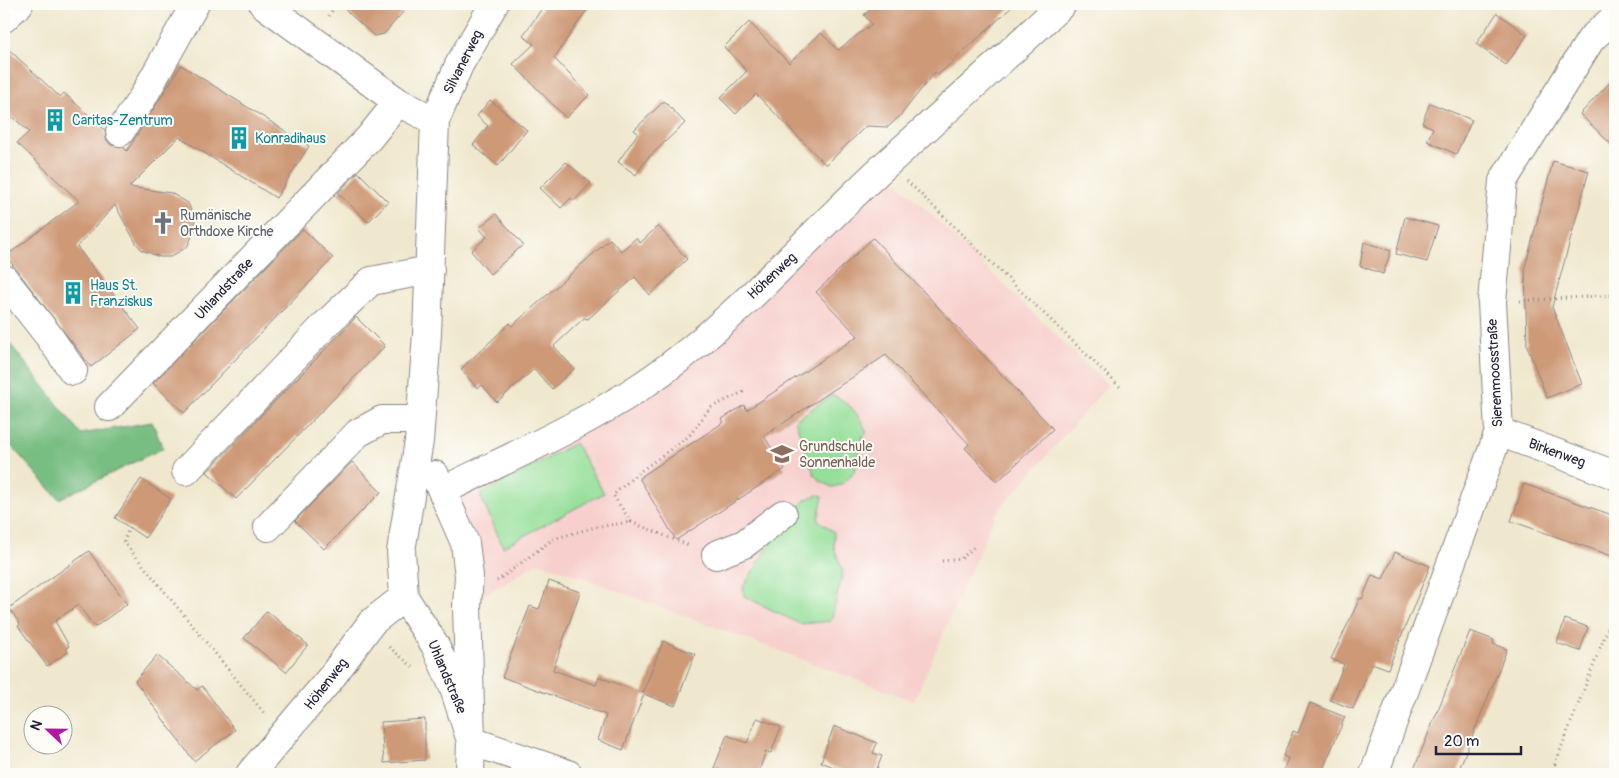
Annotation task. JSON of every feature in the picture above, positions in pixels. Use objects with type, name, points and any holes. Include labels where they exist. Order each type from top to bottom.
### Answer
[{"type":"street","points":[[4,18],[19,4]]},
{"type":"street","points":[[120,132],[143,97],[195,4]]},
{"type":"street","points":[[263,4],[398,102],[435,121]]},
{"type":"street","name":"Silvanerweg","points":[[435,121],[459,64],[494,4]]},
{"type":"street","name":"Höhenweg","points":[[442,491],[590,417],[640,387],[685,354],[776,274],[889,163],[1062,4]]},
{"type":"street","name":"Sierenmoosstraße","points":[[1374,774],[1499,432],[1492,302],[1503,181],[1591,39],[1615,17]]},
{"type":"street","name":"Uhlandstraße","points":[[109,407],[362,145],[398,102]]},
{"type":"street","name":"Uhlandstraße","points":[[435,121],[430,270],[420,430],[400,551],[404,597],[435,645],[454,688],[472,741]]},
{"type":"street","points":[[186,471],[326,324],[371,281],[430,270]]},
{"type":"street","points":[[4,280],[48,335],[73,371]]},
{"type":"street","points":[[268,528],[358,433],[382,420],[420,430]]},
{"type":"street","name":"Uhlandstraße","points":[[420,430],[442,491],[464,543],[469,576],[467,606],[472,741],[470,774]]},
{"type":"street","name":"Birkenweg","points":[[1499,432],[1615,475]]},
{"type":"street","points":[[716,555],[744,544],[784,514]]},
{"type":"street","name":"Höhenweg","points":[[250,774],[330,679],[372,622],[404,597]]},
{"type":"street","points":[[472,741],[568,774]]},
{"type":"path","points":[[889,163],[1121,388]]},
{"type":"path","points":[[1492,302],[1615,295]]},
{"type":"path","points":[[631,522],[613,495],[638,473],[689,436],[710,408],[747,390]]},
{"type":"path","points":[[467,606],[509,571],[553,540],[595,527],[631,522],[673,540]]},
{"type":"path","points":[[129,527],[124,542],[283,737]]},
{"type":"path","points":[[942,561],[961,559],[974,547]]},
{"type":"path","points":[[1551,774],[1615,610]]},
{"type":"path","points":[[372,622],[381,640],[413,668],[435,645]]},
{"type":"shaded area","name":"Grundschule Sonnenhalde","points":[[883,168],[1108,385],[995,515],[914,701],[539,562],[467,606],[442,491],[640,387]]},
{"type":"green space","points":[[4,336],[81,434],[152,422],[163,448],[59,499],[4,438]]},
{"type":"green space","points":[[832,395],[854,410],[867,433],[863,436],[858,453],[861,456],[854,471],[842,484],[832,487],[819,480],[814,474],[795,420]]},
{"type":"green space","points":[[575,443],[604,493],[503,547],[480,495]]},
{"type":"green space","points":[[818,495],[823,496],[818,520],[834,532],[834,547],[843,572],[831,621],[800,624],[744,596],[743,587],[774,538],[801,504],[806,499]]},
{"type":"building","points":[[339,4],[410,4],[384,34],[374,36]]},
{"type":"building","points":[[545,4],[591,4],[554,58],[589,95],[566,118],[513,64],[534,44],[523,36]]},
{"type":"building","points":[[877,4],[1015,4],[938,75],[935,72],[900,116],[888,127],[866,126],[826,165],[756,94],[736,114],[720,98],[747,71],[724,47],[749,22],[789,63],[821,33],[838,50],[872,24],[864,15]]},
{"type":"building","points":[[1497,13],[1527,35],[1506,65],[1476,44]]},
{"type":"building","points":[[4,45],[60,97],[64,93],[105,130],[106,139],[111,145],[123,147],[127,151],[181,65],[309,146],[276,198],[179,137],[129,187],[171,193],[188,203],[195,221],[195,230],[187,247],[170,257],[160,257],[142,250],[136,243],[115,205],[77,247],[140,329],[91,367],[6,256],[79,201],[17,143],[29,132],[4,109]]},
{"type":"building","points":[[1615,77],[1615,148],[1580,114]]},
{"type":"building","points":[[490,100],[527,130],[498,166],[473,145],[488,126],[477,116]]},
{"type":"building","points":[[664,101],[685,123],[646,160],[636,175],[618,162],[638,133],[634,130]]},
{"type":"building","points":[[1430,103],[1472,120],[1456,154],[1427,141],[1433,128],[1422,123]]},
{"type":"building","points":[[1553,161],[1589,171],[1552,307],[1582,384],[1547,398],[1527,346],[1525,267]]},
{"type":"building","points":[[566,162],[591,183],[574,201],[571,198],[561,208],[540,188]]},
{"type":"building","points":[[358,172],[388,202],[368,222],[338,193]]},
{"type":"building","points":[[496,214],[523,245],[490,274],[471,251],[487,237],[479,228]]},
{"type":"building","points":[[1405,217],[1438,226],[1427,262],[1396,254]]},
{"type":"building","points":[[658,226],[687,259],[650,295],[635,277],[588,319],[584,318],[554,346],[574,369],[552,389],[534,369],[497,402],[482,385],[477,388],[461,369],[510,323],[512,326],[610,239],[621,251],[636,238],[640,243]]},
{"type":"building","points":[[303,229],[333,258],[184,413],[153,383]]},
{"type":"building","points":[[873,238],[1053,429],[997,482],[965,448],[969,444],[886,355],[764,436],[785,469],[676,540],[639,478],[724,422],[722,419],[744,405],[747,410],[858,336],[816,292]]},
{"type":"building","points":[[1364,242],[1391,251],[1383,274],[1360,266]]},
{"type":"building","points":[[356,317],[385,346],[236,499],[207,472]]},
{"type":"building","points":[[352,462],[381,492],[324,549],[295,521]]},
{"type":"building","points":[[141,479],[171,499],[145,538],[115,518]]},
{"type":"building","points":[[1524,484],[1615,516],[1615,557],[1511,521]]},
{"type":"building","points":[[89,551],[127,604],[95,627],[78,605],[55,621],[69,646],[66,648],[68,652],[47,666],[18,626],[20,624],[9,608]]},
{"type":"building","points":[[1395,552],[1430,566],[1388,669],[1372,663],[1353,709],[1330,700],[1344,664],[1331,659],[1360,598],[1362,599],[1372,575],[1383,579]]},
{"type":"building","points":[[549,581],[580,592],[553,670],[596,685],[599,677],[643,693],[663,641],[695,654],[675,706],[644,694],[623,750],[598,740],[606,715],[502,677],[530,606],[539,609]]},
{"type":"building","points":[[267,611],[308,645],[286,672],[244,638]]},
{"type":"building","points":[[1565,619],[1588,627],[1580,651],[1557,643]]},
{"type":"building","points":[[1470,631],[1494,640],[1493,644],[1507,649],[1457,774],[1412,774]]},
{"type":"building","points":[[157,655],[197,690],[202,686],[235,730],[194,761],[135,681]]},
{"type":"building","points":[[1310,703],[1345,717],[1321,774],[1282,774],[1288,758],[1283,756],[1293,731],[1298,733]]},
{"type":"building","points":[[757,718],[781,727],[771,753],[766,751],[758,774],[731,774],[714,768],[727,735],[747,743]]},
{"type":"building","points":[[425,719],[425,760],[384,763],[381,722]]},
{"type":"building","points":[[834,726],[877,743],[873,753],[882,756],[875,774],[852,774],[821,762]]},
{"type":"place","name":"Caritas-Zentrum","points":[[55,120]]},
{"type":"place","name":"Konradihaus","points":[[239,138]]},
{"type":"place","name":"Rumänische Orthdoxe Kirche","points":[[163,223]]},
{"type":"place","name":"Haus St. Franziskus","points":[[73,293]]},
{"type":"place","name":"Grundschule Sonnenhalde","points":[[782,454]]}]
